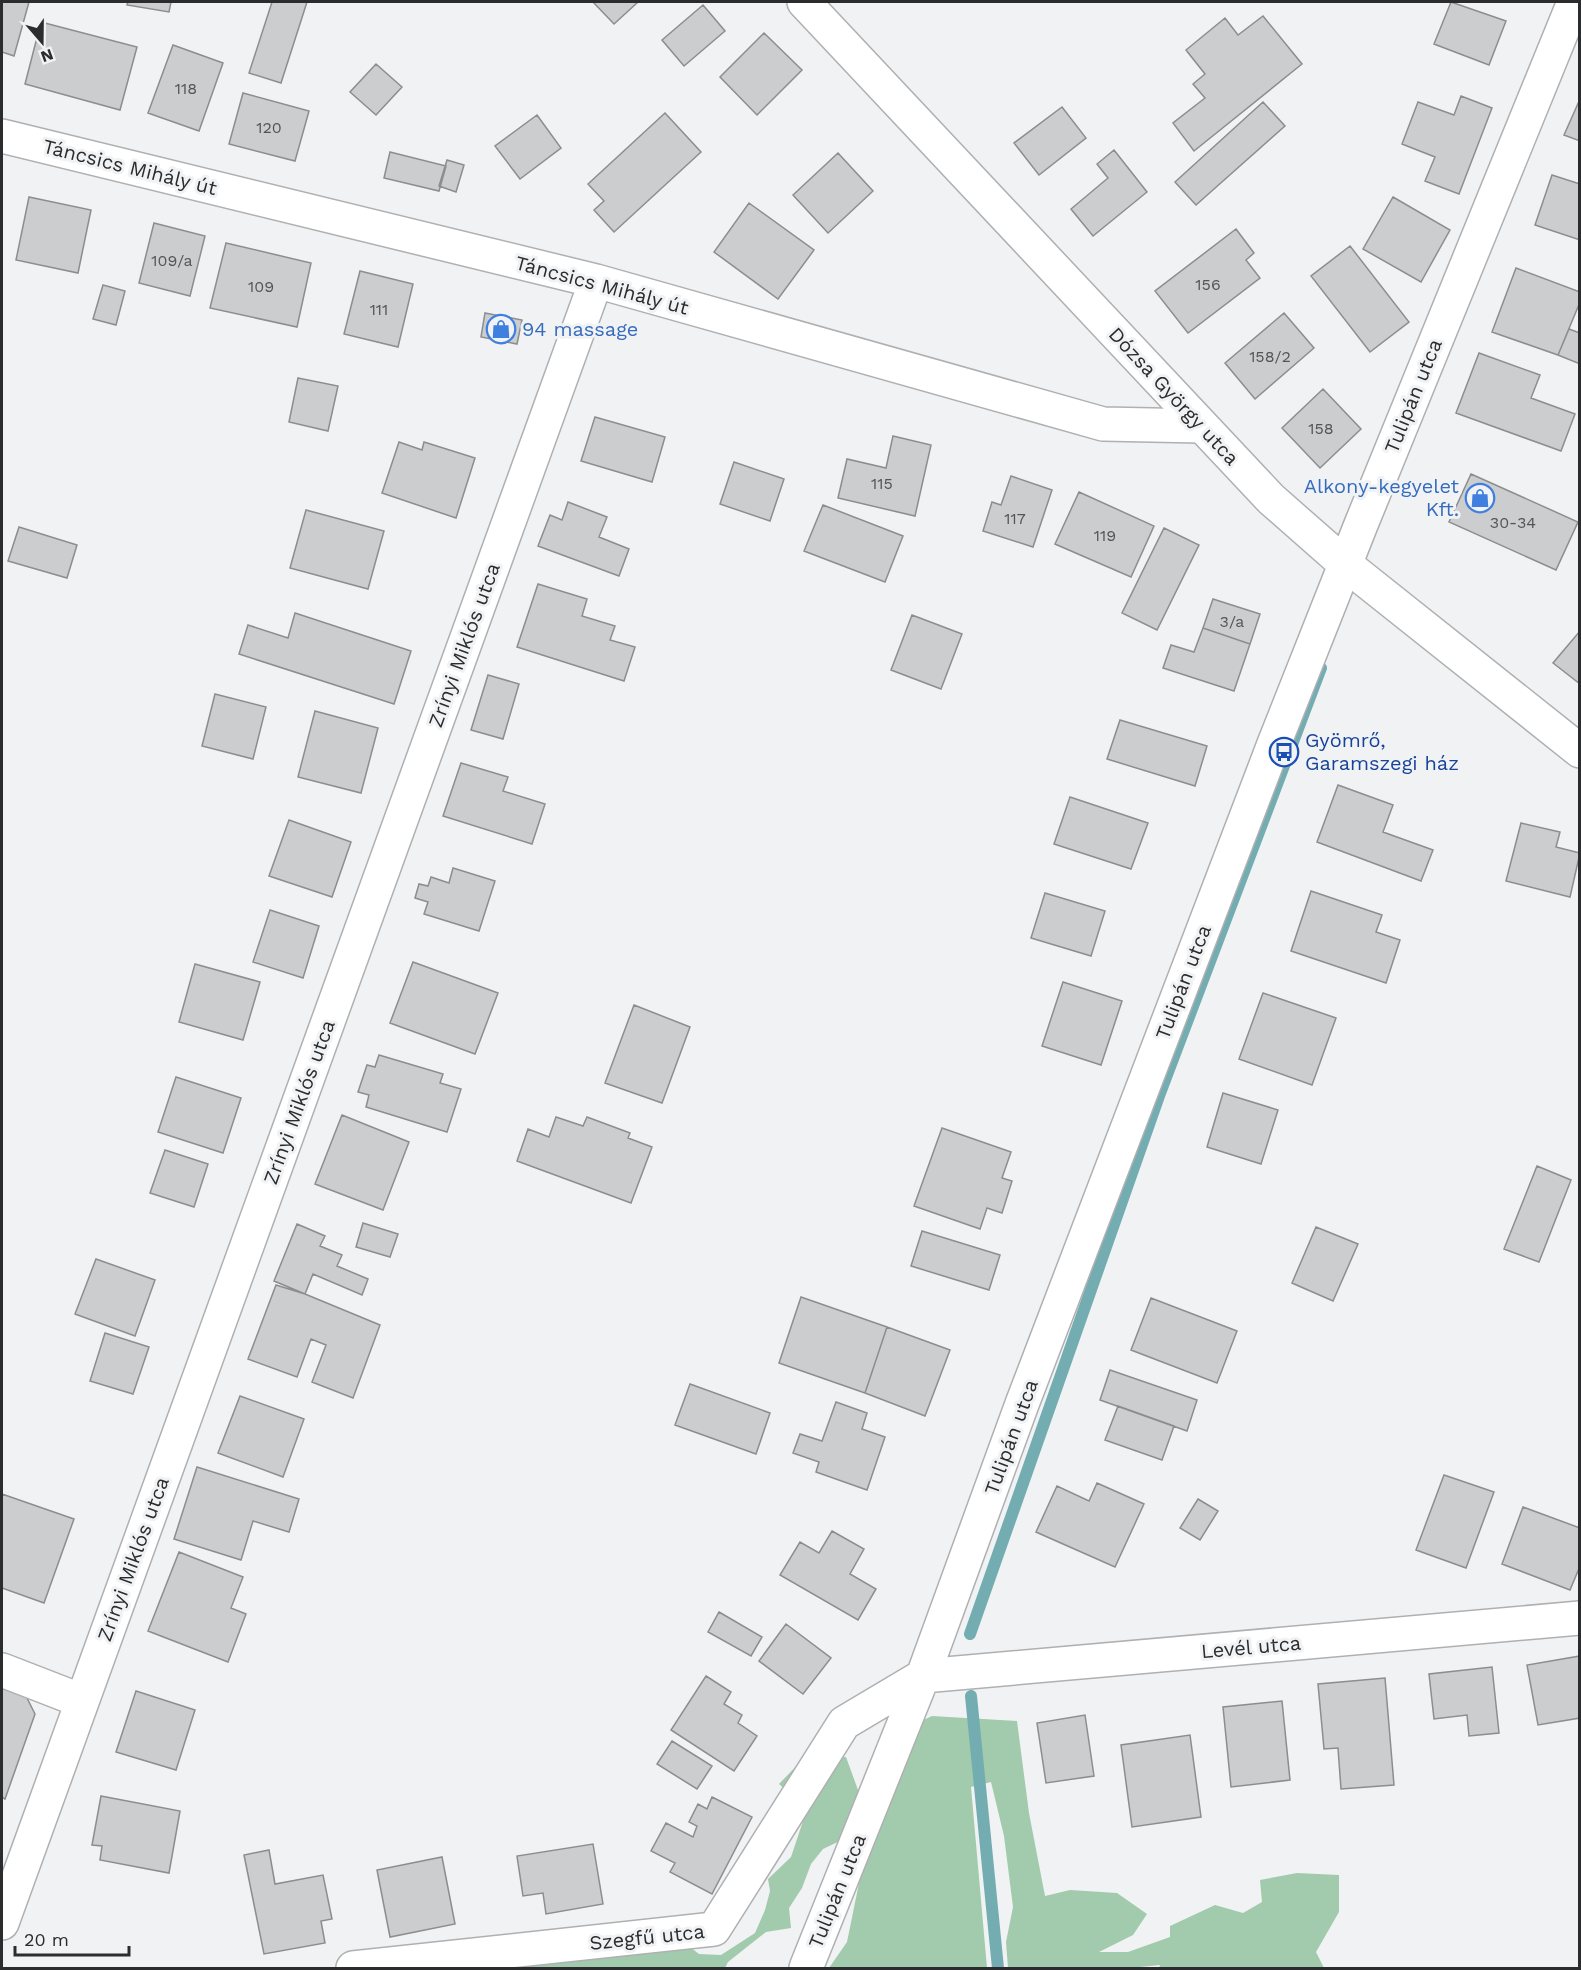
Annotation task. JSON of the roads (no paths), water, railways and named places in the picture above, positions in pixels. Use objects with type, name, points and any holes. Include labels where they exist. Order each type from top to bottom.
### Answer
[{"type":"street","name":"Dózsa György utca","points":[[804,2],[1271,499],[1345,564],[1580,751]]},
{"type":"street","name":"Tulipán utca","points":[[806,1968],[924,1676],[1022,1404],[1274,744],[1574,2]]},
{"type":"street","name":"Táncsics Mihály út","points":[[2,136],[596,281],[1103,424],[1201,426]]},
{"type":"street","name":"Zrínyi Miklós utca","points":[[2,1923],[596,281]]},
{"type":"street","name":"Levél utca","points":[[924,1676],[1580,1618]]},
{"type":"street","points":[[2,1670],[82,1701]]},
{"type":"street","name":"Szegfű utca","points":[[353,1968],[714,1929],[844,1723],[924,1676]]},
{"type":"waterway","points":[[970,1634],[1159,1096],[1321,668]]},
{"type":"waterway","points":[[971,1696],[998,1968]]},
{"type":"place","name":"94 massage","points":[[501,329]]},
{"type":"place","name":"Alkony-kegyelet Kft.","points":[[1480,498]]},
{"type":"place","name":"Gyömrő, Garamszegi ház","points":[[1284,752]]}]
